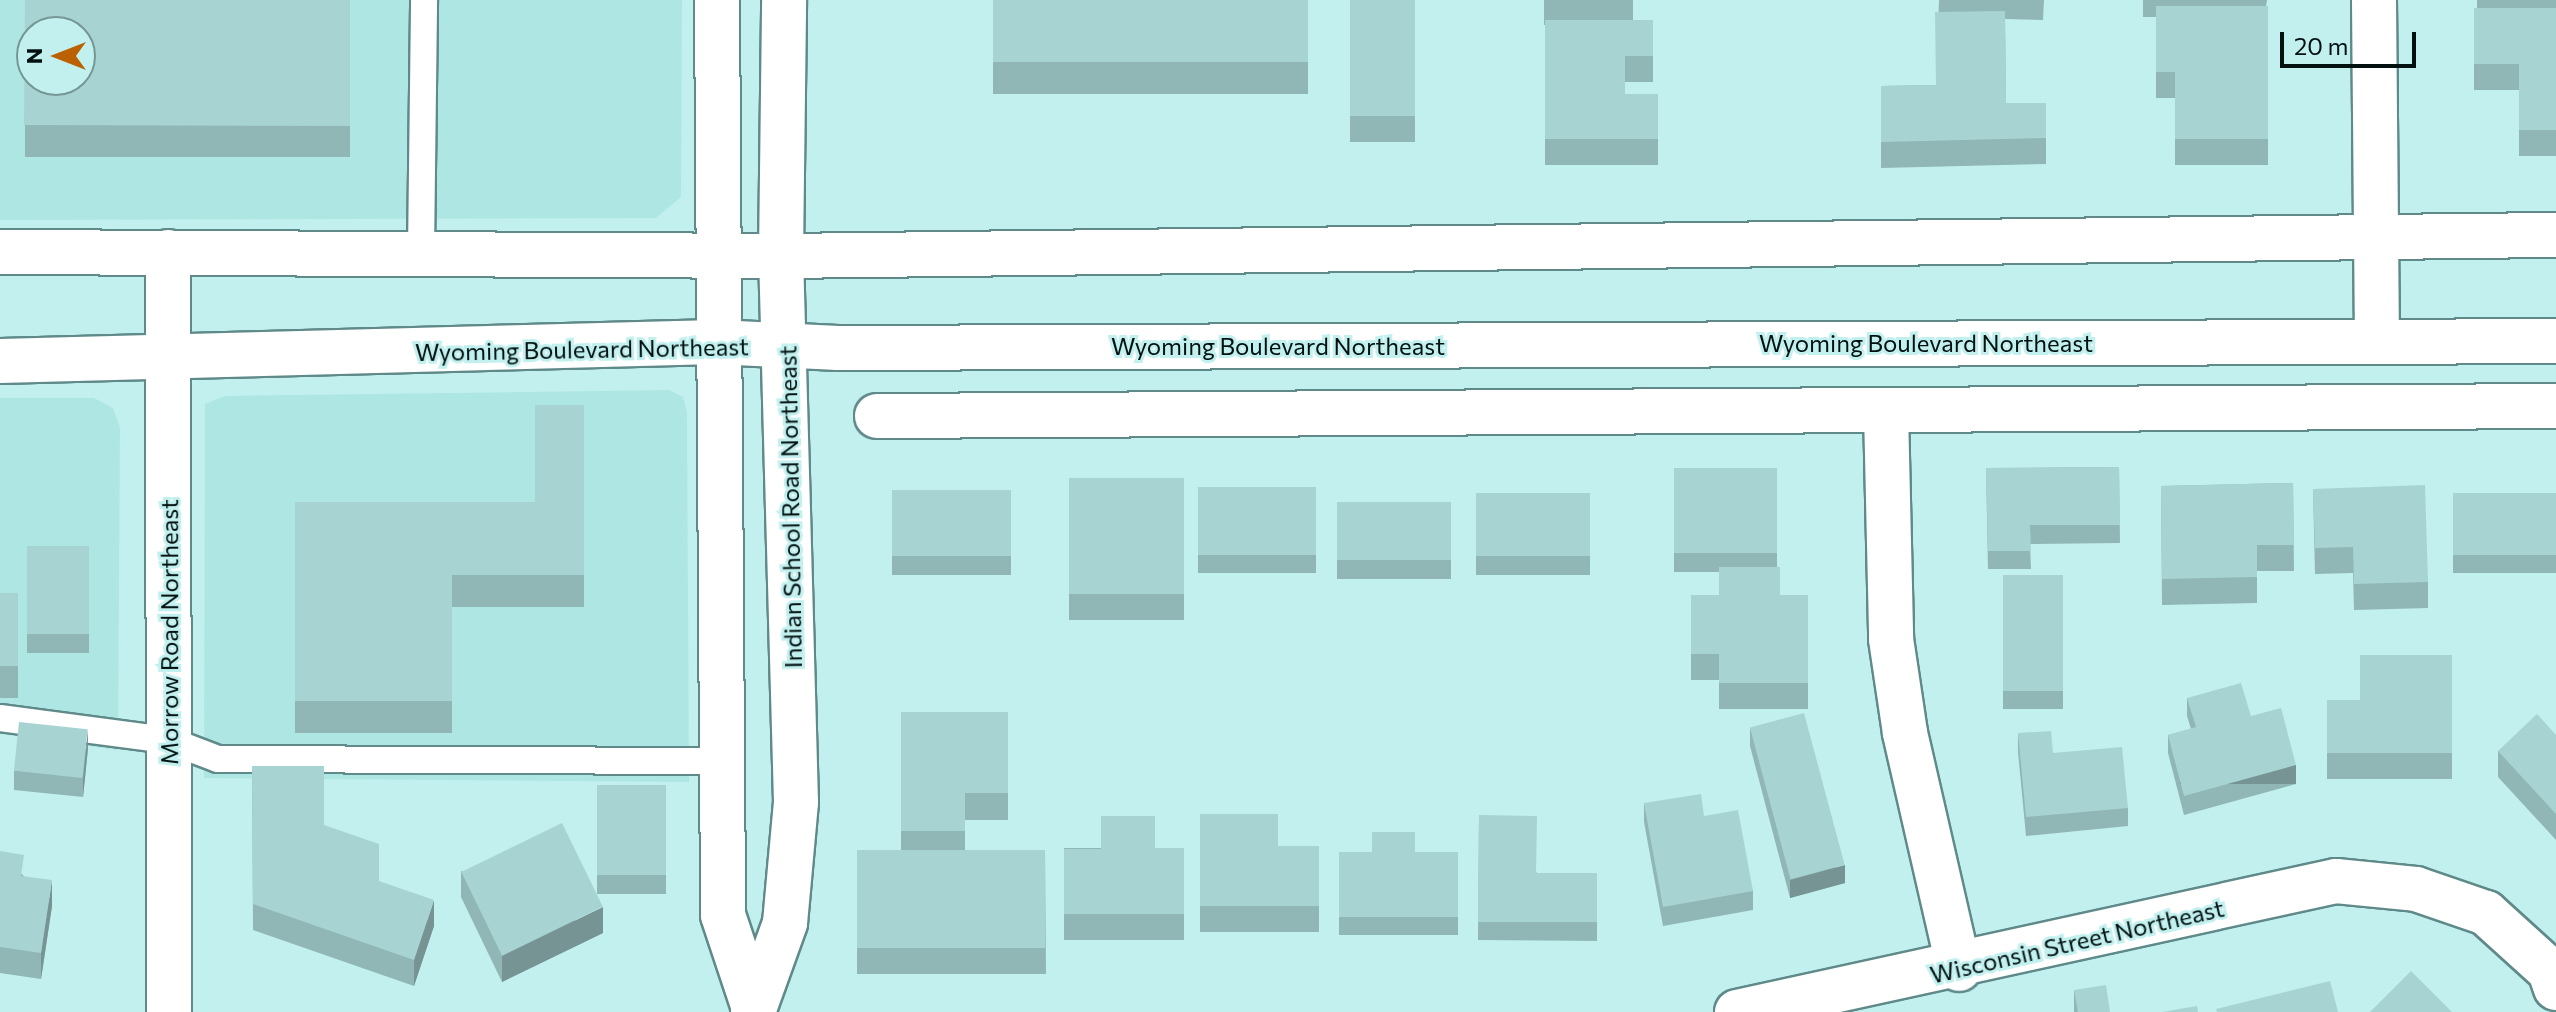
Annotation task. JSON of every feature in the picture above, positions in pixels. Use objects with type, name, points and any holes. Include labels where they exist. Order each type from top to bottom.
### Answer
[{"type":"street","name":"Indian School Road Northeast","points":[[717,0],[715,252],[723,915],[753,1010]]},
{"type":"street","name":"Indian School Road Northeast","points":[[753,1010],[785,923],[796,802],[788,348],[781,256],[784,0]]},
{"type":"street","points":[[2374,0],[2377,341]]},
{"type":"street","points":[[0,252],[715,252],[781,256],[2556,235]]},
{"type":"street","name":"Morrow Road Northeast","points":[[168,252],[169,1012]]},
{"type":"street","name":"Wyoming Boulevard Northeast","points":[[0,361],[169,360],[716,342],[788,348],[2556,341]]},
{"type":"street","points":[[877,416],[2556,406]]},
{"type":"street","points":[[1886,411],[1891,639],[1905,733],[1959,969]]},
{"type":"street","name":"Wisconsin Street Northeast","points":[[1737,1012],[1959,969],[2336,881],[2416,889],[2486,913],[2550,971],[2556,988]]},
{"type":"lane","points":[[421,252],[424,0]]},
{"type":"lane","points":[[0,718],[168,740],[218,759],[722,761]]},
{"type":"shaded area","points":[[0,0],[682,0],[681,197],[656,218],[0,220]]},
{"type":"shaded area","points":[[669,390],[683,397],[687,412],[689,782],[204,778],[205,404],[225,396]]},
{"type":"shaded area","points":[[0,398],[94,398],[113,408],[120,428],[118,750],[0,734]]},
{"type":"building","points":[[25,0],[350,0],[350,126],[24,125],[24,96],[96,96],[96,16],[25,16]]},
{"type":"building","points":[[993,0],[1308,0],[1308,62],[993,62]]},
{"type":"building","points":[[1350,0],[1415,0],[1415,116],[1350,116]]},
{"type":"building","points":[[2156,6],[2268,6],[2268,139],[2175,139],[2175,72],[2156,72]]},
{"type":"building","points":[[2474,8],[2556,8],[2556,130],[2519,130],[2519,64],[2474,64]]},
{"type":"building","points":[[2005,11],[2006,103],[2046,103],[2046,138],[1881,142],[1881,86],[1936,85],[1935,12]]},
{"type":"building","points":[[1545,20],[1653,20],[1653,56],[1625,56],[1625,94],[1658,94],[1658,139],[1545,139]]},
{"type":"building","points":[[535,405],[584,405],[584,575],[452,575],[452,701],[295,701],[295,502],[535,502]]},
{"type":"building","points":[[2119,467],[2120,525],[2030,525],[2031,551],[1988,551],[1986,468]]},
{"type":"building","points":[[1674,468],[1777,468],[1777,553],[1674,553]]},
{"type":"building","points":[[1069,478],[1184,478],[1184,594],[1069,594]]},
{"type":"building","points":[[2293,483],[2294,545],[2257,545],[2257,577],[2162,579],[2161,486]]},
{"type":"building","points":[[2425,485],[2428,582],[2354,584],[2353,547],[2315,548],[2313,489]]},
{"type":"building","points":[[1198,487],[1316,487],[1316,555],[1198,555]]},
{"type":"building","points":[[892,490],[1011,490],[1011,556],[892,556]]},
{"type":"building","points":[[1476,493],[1590,493],[1590,556],[1476,556]]},
{"type":"building","points":[[2453,493],[2556,493],[2556,555],[2453,555]]},
{"type":"building","points":[[1337,502],[1451,502],[1451,560],[1337,560]]},
{"type":"building","points":[[27,546],[89,546],[89,634],[27,634]]},
{"type":"building","points":[[1719,567],[1780,567],[1780,595],[1808,595],[1808,683],[1719,683],[1719,654],[1691,654],[1691,595],[1719,595]]},
{"type":"building","points":[[2003,575],[2063,575],[2063,691],[2003,691]]},
{"type":"building","points":[[0,593],[18,593],[18,666],[0,666]]},
{"type":"building","points":[[2360,655],[2452,655],[2452,753],[2327,753],[2327,700],[2360,700]]},
{"type":"building","points":[[2241,683],[2251,716],[2281,708],[2296,765],[2184,796],[2168,735],[2196,727],[2187,698]]},
{"type":"building","points":[[901,712],[1008,712],[1008,793],[965,793],[965,831],[901,831]]},
{"type":"building","points":[[1804,713],[1845,865],[1791,879],[1750,727]]},
{"type":"building","points":[[2537,714],[2556,735],[2556,814],[2498,751]]},
{"type":"building","points":[[19,722],[88,729],[83,778],[14,771]]},
{"type":"building","points":[[2051,731],[2053,753],[2122,747],[2128,808],[2026,817],[2018,733]]},
{"type":"building","points":[[252,766],[324,766],[324,825],[379,844],[379,881],[434,900],[414,960],[253,904]]},
{"type":"building","points":[[597,785],[666,785],[666,875],[597,875]]},
{"type":"building","points":[[1701,794],[1704,816],[1738,810],[1753,891],[1663,907],[1644,803]]},
{"type":"building","points":[[1200,814],[1278,814],[1278,846],[1319,846],[1319,906],[1200,906]]},
{"type":"building","points":[[1479,815],[1537,816],[1536,873],[1597,873],[1597,922],[1478,922]]},
{"type":"building","points":[[1101,816],[1155,816],[1155,848],[1184,848],[1184,914],[1064,914],[1064,849],[1101,849]]},
{"type":"building","points":[[562,823],[603,907],[502,956],[461,872]]},
{"type":"building","points":[[1372,832],[1415,832],[1415,852],[1458,852],[1458,917],[1339,917],[1339,852],[1372,852]]},
{"type":"building","points":[[857,850],[1045,850],[1045,948],[857,948]]},
{"type":"building","points":[[0,851],[24,855],[21,876],[52,880],[41,953],[0,947]]},
{"type":"building","points":[[2411,971],[2452,1012],[2370,1012]]},
{"type":"building","points":[[2330,981],[2338,1012],[2217,1012],[2216,1009]]},
{"type":"building","points":[[2106,985],[2110,1012],[2078,1012],[2074,990]]},
{"type":"building","points":[[2197,1006],[2198,1012],[2162,1012]]}]
